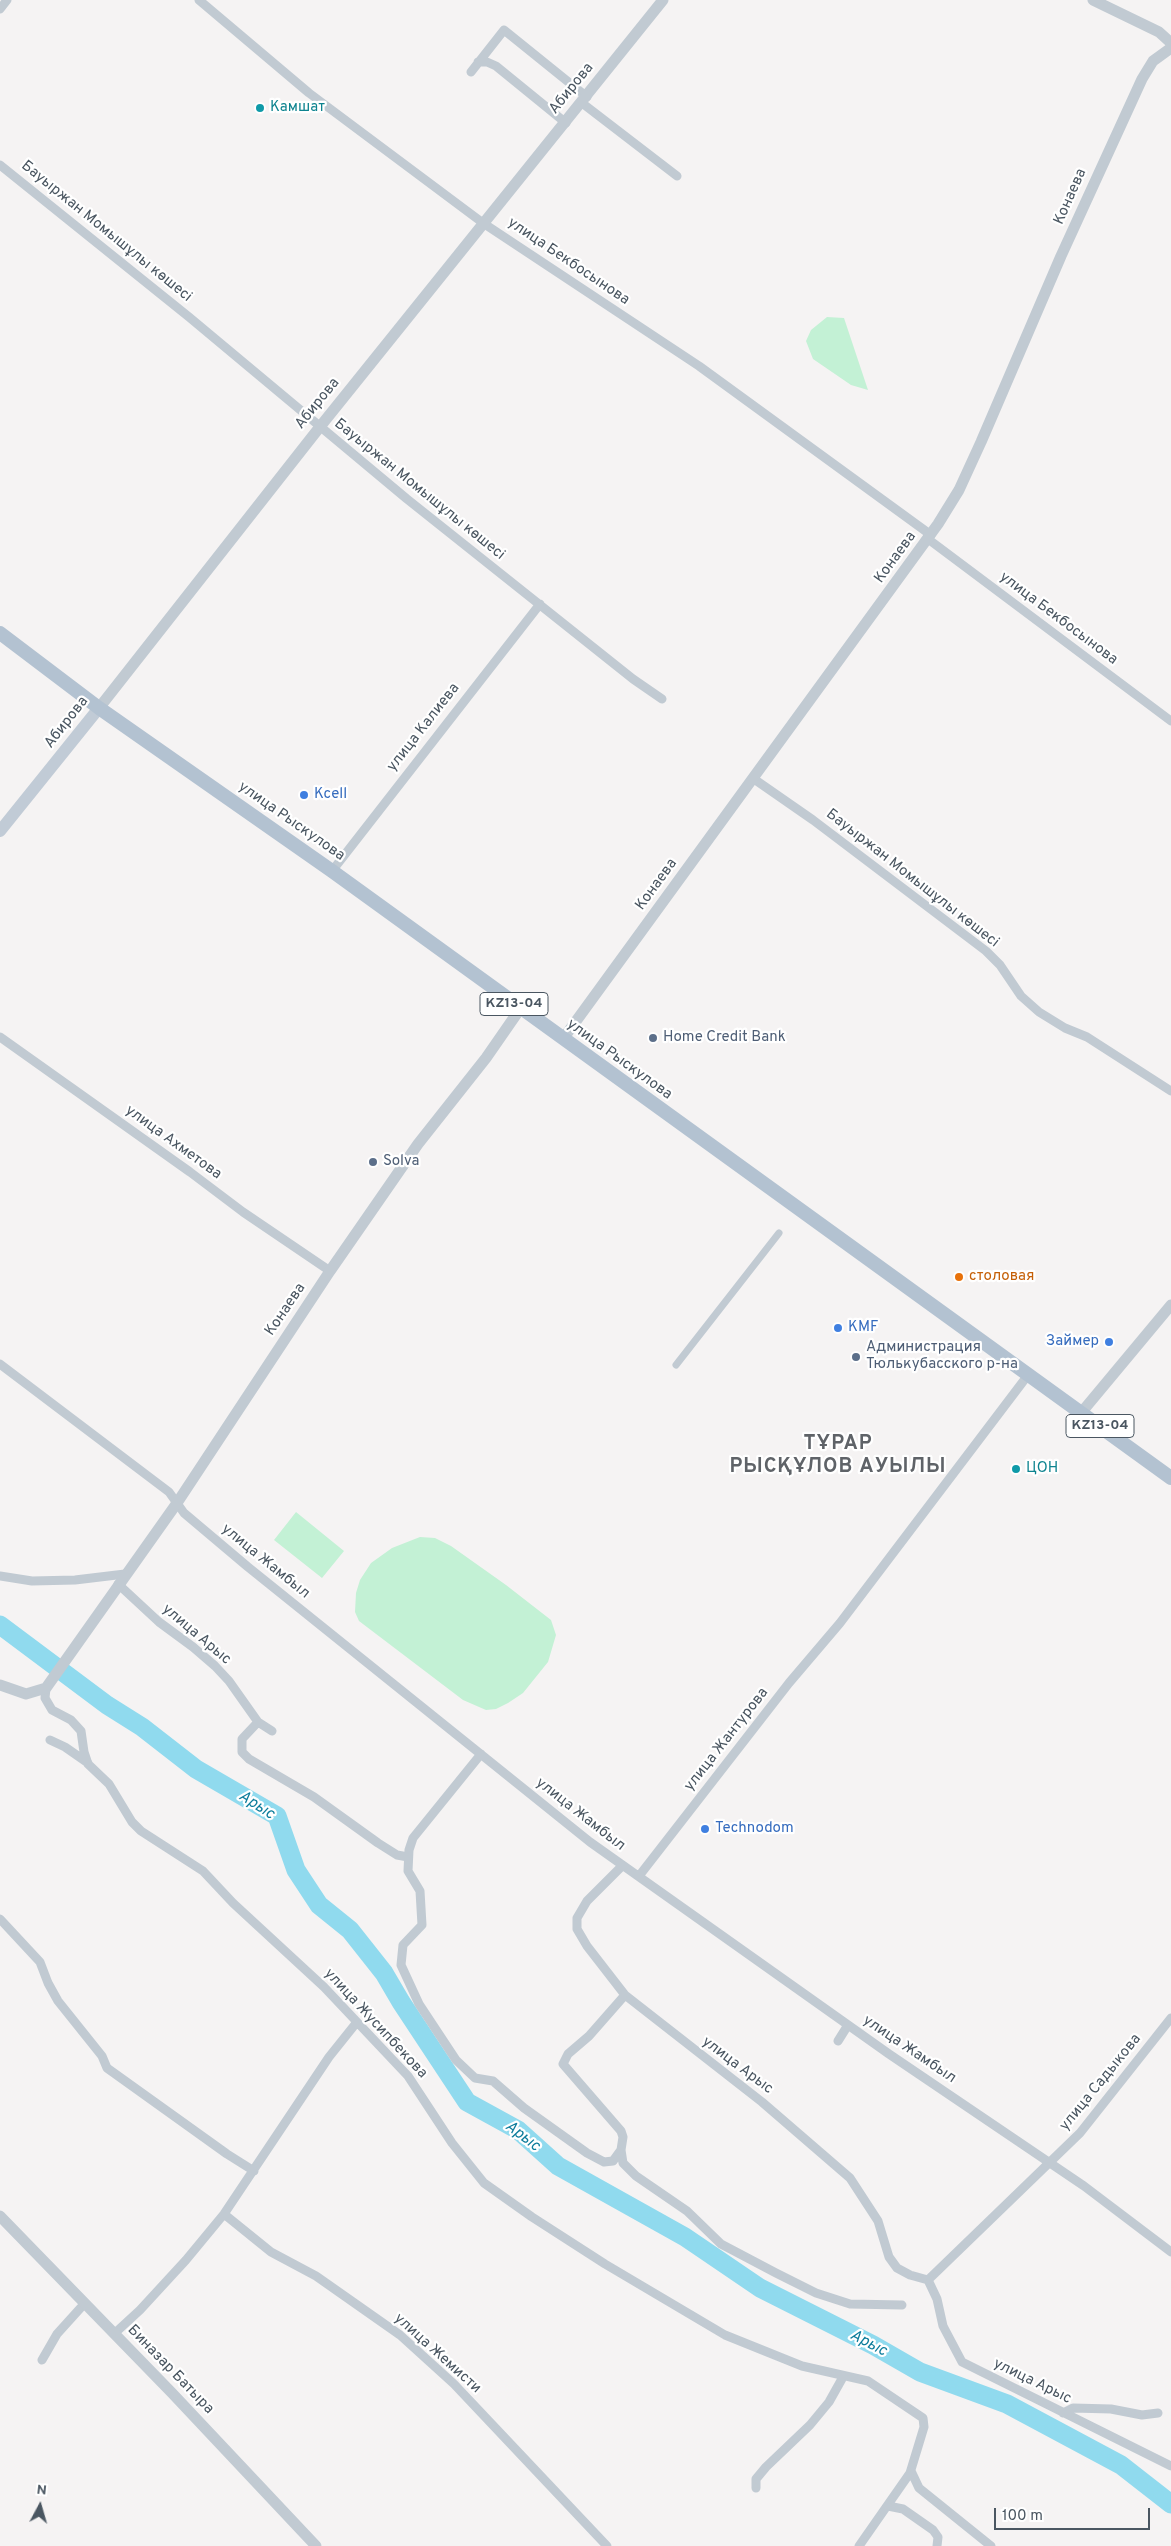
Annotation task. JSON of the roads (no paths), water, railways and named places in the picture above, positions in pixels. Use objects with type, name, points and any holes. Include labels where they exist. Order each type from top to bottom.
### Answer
[{"type":"main road","name":"улица Рыскулова","points":[[0,632],[99,708],[332,871],[520,1009],[1171,1478]]},
{"type":"main road","name":"Абирова","points":[[0,831],[99,708]]},
{"type":"street","points":[[0,9],[7,0]]},
{"type":"street","name":"улица Бекбосынова","points":[[199,0],[309,93],[483,223],[692,361],[930,537],[1171,721]]},
{"type":"street","name":"Абирова","points":[[99,708],[319,428],[663,0]]},
{"type":"street","points":[[1093,0],[1160,32],[1171,43]]},
{"type":"street","points":[[471,72],[504,30],[584,100],[677,176]]},
{"type":"street","name":"Конаева","points":[[564,1040],[930,537],[959,490],[1061,256],[1142,79],[1154,61],[1171,48]]},
{"type":"street","points":[[478,62],[487,62],[496,66],[566,123]]},
{"type":"street","name":"Бауыржан Момышұлы көшесі","points":[[0,165],[190,317],[319,428],[633,680],[662,699]]},
{"type":"street","name":"улица Калиева","points":[[332,871],[540,604]]},
{"type":"street","name":"Бауыржан Момышұлы көшесі","points":[[754,778],[820,825],[979,946],[1000,965],[1021,996],[1040,1012],[1065,1028],[1087,1037],[1171,1091]]},
{"type":"street","name":"Конаева","points":[[46,1688],[177,1503],[330,1271],[418,1144],[486,1058],[520,1009]]},
{"type":"street","name":"улица Ахметова","points":[[0,1037],[190,1172],[242,1212],[330,1271]]},
{"type":"street","points":[[676,1364],[779,1234]]},
{"type":"street","points":[[1081,1413],[1171,1305]]},
{"type":"street","name":"улица Жамбыл","points":[[0,1364],[169,1492],[184,1513],[248,1567],[622,1866],[639,1876],[848,2025],[1049,2162],[1171,2252]]},
{"type":"street","name":"улица Жантурова","points":[[639,1876],[789,1684],[840,1623],[1028,1375]]},
{"type":"street","points":[[0,1576],[32,1581],[75,1580],[126,1574]]},
{"type":"street","name":"улица Арыс","points":[[118,1584],[170,1631],[215,1666],[229,1681],[258,1722],[272,1731]]},
{"type":"street","points":[[0,1685],[26,1694],[46,1688],[45,1698],[52,1710],[71,1720],[81,1731],[88,1764]]},
{"type":"street","points":[[258,1722],[242,1739],[242,1752],[270,1773],[314,1797],[378,1843],[398,1855],[408,1857]]},
{"type":"street","name":"улица Жусипбекова","points":[[50,1740],[65,1747],[88,1764],[109,1784],[120,1804],[141,1831],[203,1871],[233,1903],[310,1974],[408,2076],[471,2168],[484,2183],[606,2264],[725,2336],[802,2366],[868,2381],[923,2418],[922,2433],[911,2471]]},
{"type":"street","points":[[481,1754],[413,1838],[408,1857],[408,1872],[420,1891],[422,1925],[403,1945],[401,1965],[418,2004],[456,2060],[475,2078],[493,2081],[524,2108],[586,2153],[604,2162],[614,2161],[623,2163],[636,2176],[687,2211],[721,2244],[816,2293],[850,2304],[902,2305]]},
{"type":"street","name":"улица Арыс","points":[[622,1866],[587,1901],[577,1918],[577,1928],[587,1946],[625,1995],[762,2102],[850,2178],[878,2221],[889,2257],[897,2268],[910,2275],[928,2280],[937,2299],[943,2326],[962,2362],[1171,2466]]},
{"type":"street","points":[[0,1919],[40,1962],[48,1984],[58,2001],[102,2056],[107,2068],[227,2154],[254,2171]]},
{"type":"street","points":[[614,2161],[621,2150],[624,2137],[567,2069],[564,2060],[625,1995]]},
{"type":"street","name":"улица Садыкова","points":[[1049,2162],[1080,2133],[1171,2018]]},
{"type":"street","points":[[115,2334],[186,2260],[224,2214],[329,2057],[357,2022]]},
{"type":"street","points":[[838,2041],[848,2025]]},
{"type":"street","points":[[621,2150],[623,2163]]},
{"type":"street","points":[[928,2280],[1049,2162]]},
{"type":"street","name":"улица Жемисти","points":[[224,2214],[271,2252],[316,2276],[400,2335],[454,2384],[607,2546]]},
{"type":"street","name":"Биназар Батыра","points":[[0,2216],[316,2546]]},
{"type":"street","points":[[42,2360],[57,2334],[85,2303]]},
{"type":"street","points":[[756,2488],[756,2479],[766,2467],[810,2425],[829,2402],[842,2376]]},
{"type":"street","points":[[1063,2413],[1073,2408],[1111,2409],[1142,2415],[1158,2413]]},
{"type":"street","points":[[859,2546],[911,2471]]},
{"type":"street","points":[[911,2471],[919,2488],[991,2546]]},
{"type":"street","points":[[902,2486],[919,2488]]},
{"type":"street","points":[[888,2506],[903,2509],[933,2530],[938,2537],[936,2546]]},
{"type":"waterway","name":"Арыс","points":[[0,1625],[107,1705],[142,1727],[196,1769],[277,1816],[296,1870],[319,1905],[350,1930],[384,1973],[467,2102],[518,2130],[558,2166],[685,2237],[760,2288],[873,2345],[920,2372],[1007,2404],[1121,2465],[1171,2504]]},
{"type":"place","name":"Камшат","points":[[260,108]]},
{"type":"place","name":"Kcell","points":[[304,795]]},
{"type":"place","name":"Home Credit Bank","points":[[653,1038]]},
{"type":"place","name":"Solva","points":[[373,1162]]},
{"type":"place","name":"столовая","points":[[959,1277]]},
{"type":"place","name":"KMF","points":[[838,1328]]},
{"type":"place","name":"Займер","points":[[1109,1342]]},
{"type":"place","name":"Администрация Тюлькубасского р-на","points":[[856,1357]]},
{"type":"place","name":"ЦОН","points":[[1016,1469]]},
{"type":"place","name":"Technodom","points":[[705,1829]]},
{"type":"district","name":"ТҰРАР РЫСҚҰЛОВ АУЫЛЫ","points":[[838,1456]]}]
